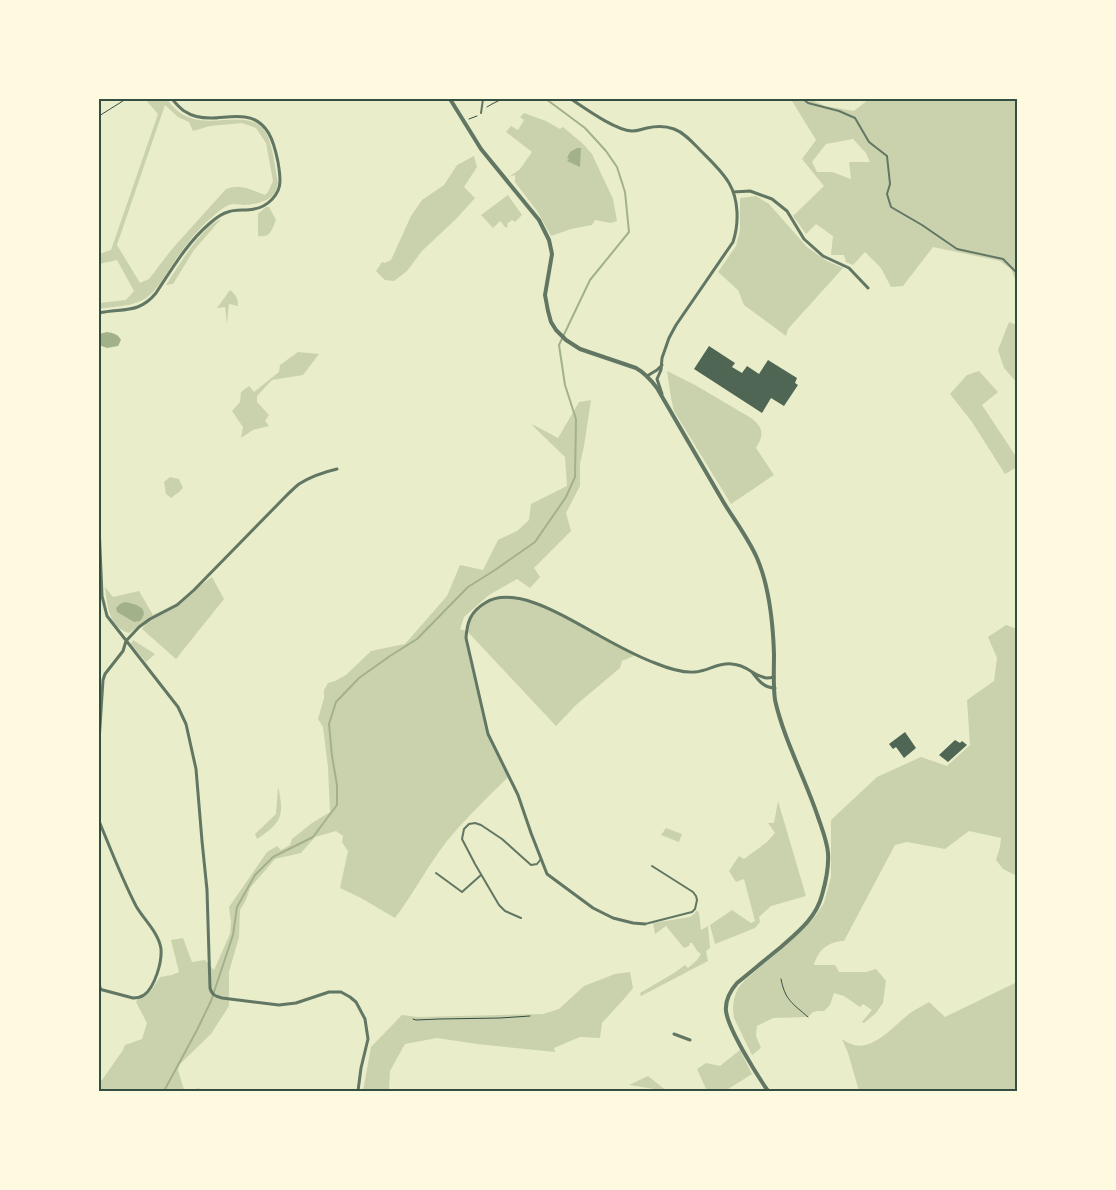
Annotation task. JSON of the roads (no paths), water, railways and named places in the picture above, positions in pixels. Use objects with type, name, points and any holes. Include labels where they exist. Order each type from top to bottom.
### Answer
[{"type":"street","points":[[99,313],[132,309],[151,300],[189,244],[206,226],[229,211],[253,210],[262,207],[274,197],[278,190],[280,183],[277,158],[271,136],[257,120],[245,117],[203,118],[194,116],[184,112],[172,99]]},
{"type":"street","points":[[450,99],[481,149],[539,220],[549,240],[552,254],[545,295],[551,322],[556,330],[574,346],[586,352],[636,368],[647,376],[657,388],[749,543],[762,574],[768,601],[774,653],[775,698],[782,724],[814,806],[828,852],[828,867],[822,896],[817,909],[800,930],[737,983],[727,999],[727,1017],[733,1031],[768,1091]]},
{"type":"street","points":[[572,99],[594,114],[622,129],[638,130],[649,127],[663,127],[680,131],[728,181],[733,192],[736,205],[737,230],[733,242],[676,325],[662,358],[662,365],[657,379],[666,403]]},
{"type":"street","points":[[733,192],[750,190],[772,200],[787,211],[804,239],[824,256],[849,268],[868,288]]},
{"type":"street","points":[[647,376],[662,365]]},
{"type":"street","points":[[99,742],[103,680],[105,674],[123,651],[126,641],[139,627],[177,605],[194,590],[284,497],[299,484],[336,469]]},
{"type":"street","points":[[99,524],[102,596],[107,616],[178,707],[186,724],[196,770],[207,890],[211,993],[216,997],[279,1005],[296,1003],[329,992],[341,992],[350,997],[356,1002],[365,1019],[368,1039],[358,1091]]},
{"type":"street","points":[[645,924],[613,918],[593,908],[547,874],[518,796],[491,743],[482,712],[466,638],[470,618],[480,606],[492,599],[514,598],[525,600],[551,609],[639,656],[669,668],[695,672],[731,663],[742,665],[762,677],[774,677]]},
{"type":"street","points":[[752,671],[763,685],[768,688],[775,688]]},
{"type":"street","points":[[99,822],[136,906],[159,941],[161,950],[159,968],[151,988],[145,994],[133,998],[99,989]]},
{"type":"street","points":[[674,1034],[690,1040]]},
{"type":"lane","points":[[481,113],[483,99]]},
{"type":"lane","points":[[803,99],[855,118],[869,142],[887,156],[890,184],[887,194],[891,207],[922,224],[957,249],[1003,259],[1017,273]]},
{"type":"lane","points":[[521,918],[502,908],[481,875],[462,839],[464,829],[469,824],[475,823],[485,827],[502,839],[531,864],[537,864],[541,859]]},
{"type":"lane","points":[[645,924],[688,914],[695,909],[696,905],[696,896],[692,892],[652,866]]},
{"type":"lane","points":[[436,873],[462,892],[481,875]]},
{"type":"waterway","points":[[164,1091],[211,1001],[233,935],[237,907],[255,875],[273,857],[313,837],[337,805],[337,785],[329,724],[336,702],[359,678],[417,639],[468,587],[535,542],[566,497],[575,477],[576,419],[565,385],[559,345],[590,280],[629,232],[625,192],[617,167],[606,151],[585,128],[546,99]]},
{"type":"waterway","points":[[99,983],[102,990]]}]
